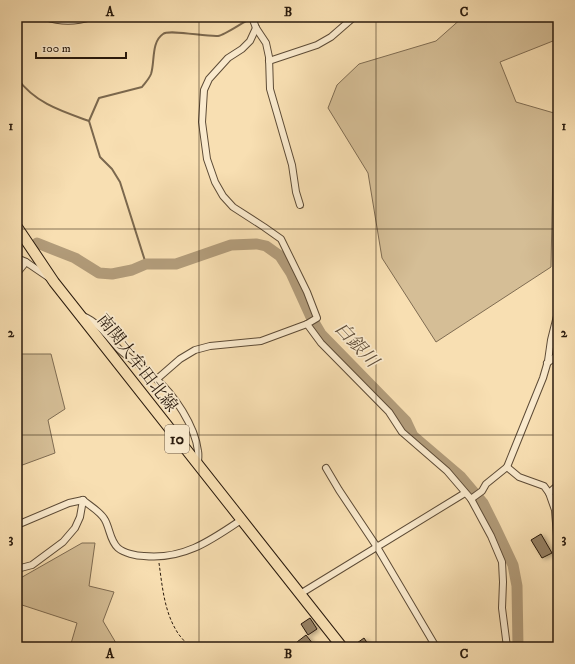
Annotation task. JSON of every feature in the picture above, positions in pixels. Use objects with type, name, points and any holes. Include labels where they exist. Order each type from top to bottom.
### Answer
[{"type":"main road","name":"南関大牟田北線","points":[[17,226],[54,282],[79,315],[342,647]]},
{"type":"street","points":[[45,17],[56,21],[83,20],[91,17]]},
{"type":"street","points":[[252,17],[256,28],[266,43],[269,61],[270,89],[292,164],[296,192],[300,205]]},
{"type":"street","points":[[269,61],[317,45],[331,37],[354,17]]},
{"type":"street","points":[[157,379],[180,359],[195,350],[210,346],[261,341],[309,323],[317,318],[281,239],[233,207],[223,196],[215,182],[207,159],[202,122],[204,90],[209,79],[223,62],[242,49],[250,41],[256,28]]},
{"type":"street","points":[[17,258],[26,262],[54,282]]},
{"type":"street","points":[[17,273],[26,262]]},
{"type":"street","points":[[471,499],[482,491],[486,484],[507,467],[543,378],[547,363],[550,340],[558,312]]},
{"type":"street","points":[[79,315],[88,318],[96,324],[120,349],[157,379],[179,404],[186,416],[198,451],[198,466]]},
{"type":"street","points":[[309,323],[321,343],[389,412],[402,432],[447,471],[471,499],[491,536],[502,562],[502,608],[508,647]]},
{"type":"street","points":[[547,363],[558,355]]},
{"type":"street","points":[[507,467],[518,477],[544,486],[549,493],[554,510],[558,549]]},
{"type":"street","points":[[326,468],[338,490],[378,547],[436,647]]},
{"type":"street","points":[[549,493],[558,485]]},
{"type":"street","points":[[300,594],[465,493]]},
{"type":"street","points":[[83,500],[105,519],[113,541],[118,548],[139,556],[158,558],[170,556],[200,546],[226,531],[241,520]]},
{"type":"street","points":[[17,525],[69,503],[83,500]]},
{"type":"street","points":[[17,569],[32,565],[63,542],[75,528],[80,517],[83,500]]},
{"type":"path","points":[[158,558],[168,610],[175,629],[189,647]]},
{"type":"shaded area","points":[[463,17],[558,17],[558,39],[500,62],[516,102],[554,113],[551,267],[436,342],[382,258],[368,173],[328,108],[337,85],[359,64],[436,41]]},
{"type":"shaded area","points":[[18,354],[51,354],[65,409],[48,420],[55,453],[17,467]]},
{"type":"shaded area","points":[[82,543],[95,543],[89,586],[114,592],[103,621],[116,643],[160,643],[166,647],[70,647],[77,623],[19,604],[17,580]]},
{"type":"building","points":[[541,534],[552,553],[542,558],[531,540]]},
{"type":"building","points":[[310,618],[317,629],[308,635],[301,624]]},
{"type":"building","points":[[306,635],[313,644],[310,647],[301,647],[297,642]]},
{"type":"building","points":[[364,638],[370,647],[360,647],[357,643]]},
{"type":"waterway","points":[[146,264],[120,182],[112,169],[100,157],[89,121],[99,98],[142,87],[151,74],[155,47],[159,38],[163,34],[172,32],[218,36],[250,19]]},
{"type":"waterway","points":[[17,78],[24,87],[40,100],[59,110],[89,121]]},
{"type":"waterway","name":"白銀川","points":[[37,243],[75,258],[99,273],[112,274],[132,270],[146,264],[176,264],[231,245],[257,244],[266,246],[280,256],[291,273],[311,317],[321,334],[406,421],[413,436],[461,477],[483,503],[513,565],[517,586],[518,647]]}]
